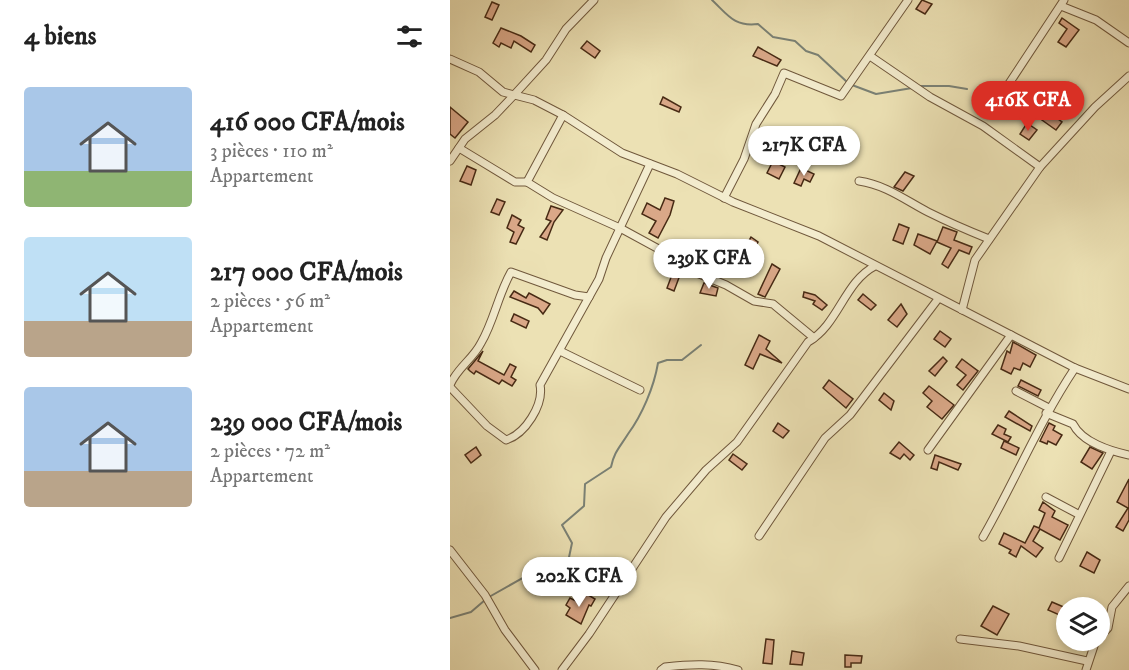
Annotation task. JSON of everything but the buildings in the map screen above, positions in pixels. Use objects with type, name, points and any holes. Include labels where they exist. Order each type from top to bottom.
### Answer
[{"type":"street","points":[[450,161],[465,139],[495,115],[546,60],[566,29],[594,0]]},
{"type":"street","points":[[724,198],[744,159],[756,124],[775,94],[784,73],[841,96],[908,0]]},
{"type":"street","points":[[989,114],[1063,3],[1096,20],[1129,43]]},
{"type":"street","points":[[870,56],[930,97],[983,126],[1040,167]]},
{"type":"street","points":[[450,59],[479,72],[503,92],[534,100],[563,115],[622,153],[677,174],[724,198],[819,236],[1076,368],[1129,389]]},
{"type":"street","points":[[962,310],[975,260],[1040,167],[1095,107],[1129,76]]},
{"type":"street","points":[[527,182],[563,115]]},
{"type":"street","points":[[459,148],[515,182],[527,182],[553,198],[620,228],[666,253],[672,260],[692,271],[736,290],[754,301],[773,304],[814,338]]},
{"type":"street","points":[[589,297],[574,295],[546,282],[511,272],[501,290],[481,344],[455,372],[450,386],[487,426],[506,440],[521,429],[538,406],[542,393],[540,385],[589,297],[650,164]]},
{"type":"street","points":[[859,181],[874,183],[899,194],[926,211],[989,239]]},
{"type":"street","points":[[562,670],[590,634],[666,517],[706,470],[736,442],[808,342],[821,334],[835,316],[861,273],[875,266]]},
{"type":"street","points":[[759,536],[825,438],[850,415],[938,299]]},
{"type":"street","points":[[928,450],[1011,335]]},
{"type":"street","points":[[560,351],[640,390]]},
{"type":"street","points":[[983,537],[1026,457],[1047,410],[1076,368]]},
{"type":"street","points":[[1016,391],[1073,424],[1077,431],[1111,451],[1129,455]]},
{"type":"street","points":[[1059,558],[1078,514],[1111,451]]},
{"type":"street","points":[[1046,497],[1078,514]]},
{"type":"street","points":[[450,550],[485,595],[505,630],[535,670]]},
{"type":"street","points":[[1110,618],[1112,607],[1129,586]]},
{"type":"street","points":[[960,639],[1019,646],[1087,660]]},
{"type":"street","points":[[1086,670],[1091,651]]},
{"type":"street","points":[[661,670],[665,667],[718,664],[738,670]]},
{"type":"waterway","points":[[712,0],[737,22],[758,24],[773,37],[795,41],[806,51],[818,55],[847,82]]},
{"type":"waterway","points":[[852,85],[876,94],[912,88]]},
{"type":"waterway","points":[[920,86],[949,86],[967,89]]},
{"type":"waterway","points":[[489,597],[535,571],[568,562],[572,543],[562,525],[584,506],[585,484],[611,467],[616,453],[647,400],[658,363],[667,360],[682,360],[701,345]]},
{"type":"waterway","points":[[450,618],[471,612],[485,600]]}]
